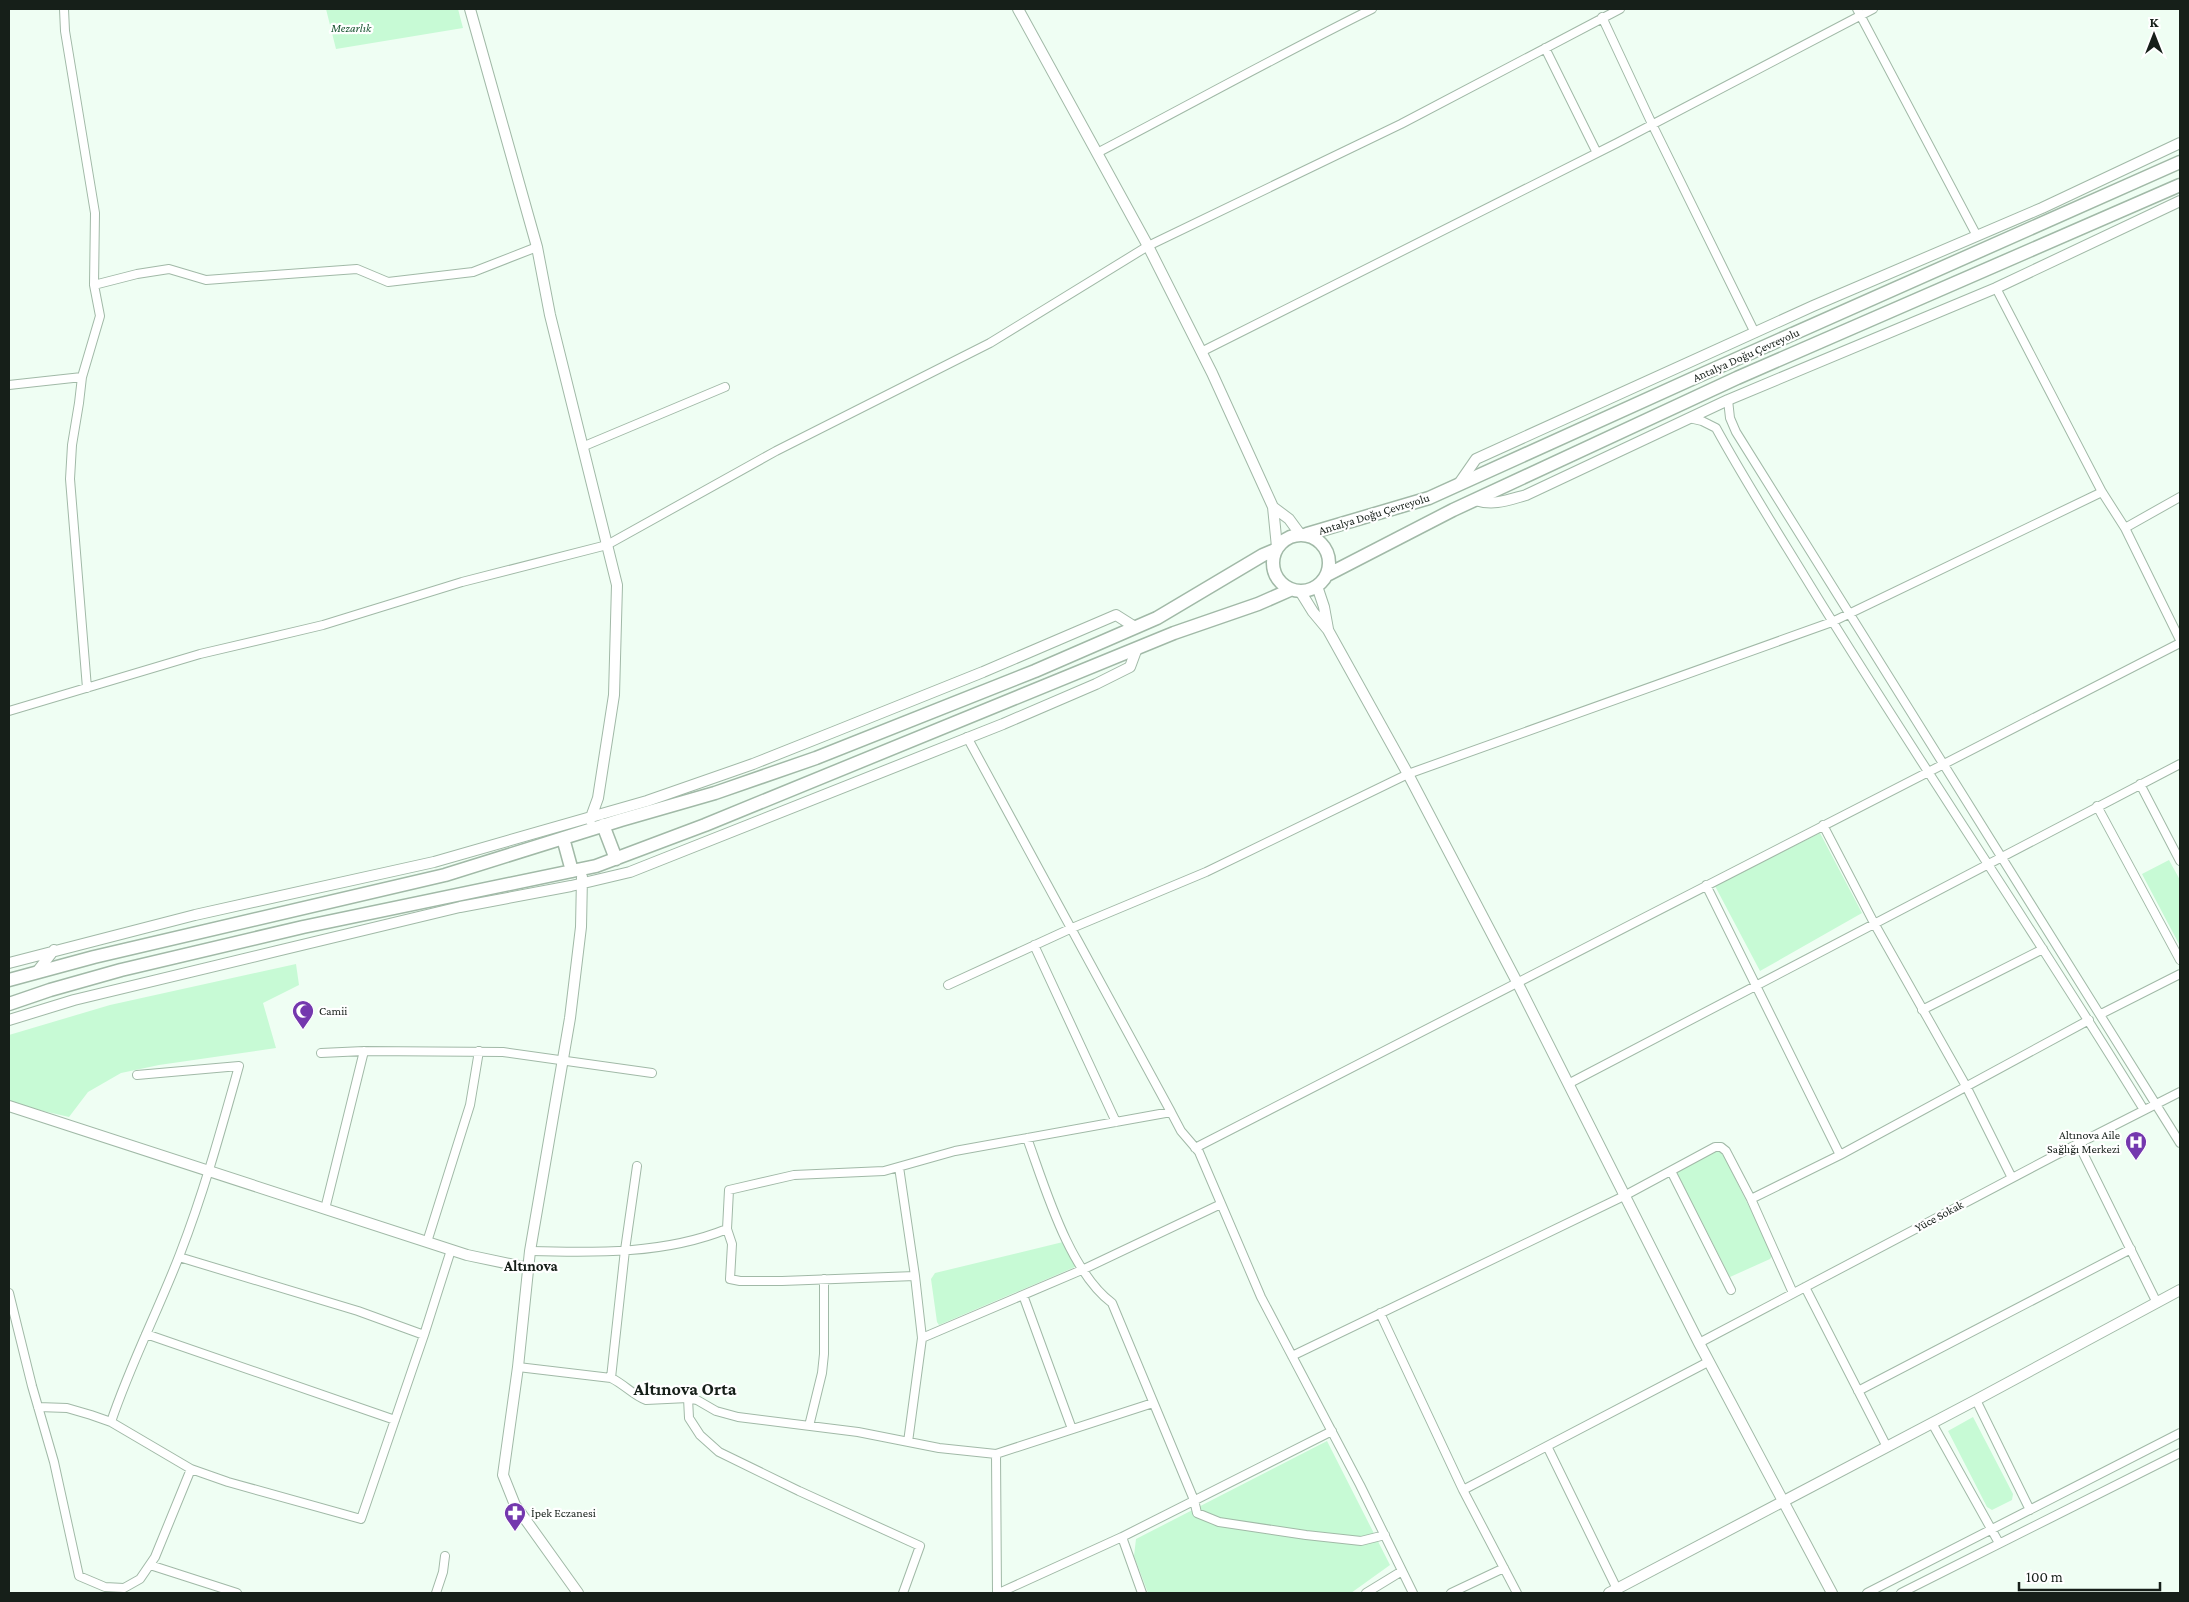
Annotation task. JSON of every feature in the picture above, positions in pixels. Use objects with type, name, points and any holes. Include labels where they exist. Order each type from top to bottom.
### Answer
[{"type":"main road","name":"Antalya Doğu Çevreyolu","points":[[1304,534],[1429,498],[2180,162]]},
{"type":"main road","name":"Antalya Doğu Çevreyolu","points":[[1327,575],[1475,500],[1737,378],[2180,185]]},
{"type":"main road","points":[[9,980],[94,957],[445,875],[586,830],[715,793],[816,758],[1035,671],[1157,618],[1263,554],[1276,549],[1288,538],[1304,534],[1322,543],[1327,550],[1330,566],[1327,575],[1317,586],[1295,591],[1174,633],[705,825],[616,859],[578,870],[342,918],[122,970],[50,990],[9,1004]]},
{"type":"main road","points":[[1276,549],[1273,569],[1276,577],[1295,591]]},
{"type":"main road","points":[[604,825],[616,859]]},
{"type":"main road","points":[[563,838],[578,870]]},
{"type":"street","points":[[64,9],[65,31],[95,213],[94,285],[100,316],[82,377],[72,445],[70,479],[87,688]]},
{"type":"street","points":[[470,9],[537,247],[550,315],[617,585],[614,695],[598,798],[586,830]]},
{"type":"street","points":[[1018,9],[1148,246],[1201,352],[1273,508],[1276,549]]},
{"type":"street","points":[[1097,153],[1237,81],[1284,52],[1372,9]]},
{"type":"street","points":[[9,711],[200,654],[323,625],[462,582],[608,545],[776,451],[990,343],[1148,246],[1400,124],[1620,9]]},
{"type":"street","points":[[1201,352],[1596,153],[1858,12],[1873,9]]},
{"type":"street","points":[[1858,12],[1977,236]]},
{"type":"street","points":[[1602,17],[1652,124],[1755,333]]},
{"type":"street","points":[[1545,48],[1596,153]]},
{"type":"street","points":[[1458,485],[1476,459],[1813,306],[2042,208],[2180,143]]},
{"type":"street","points":[[1475,500],[1486,503],[1499,503],[1526,495],[1728,400],[1996,288],[2180,201]]},
{"type":"street","points":[[94,285],[137,274],[169,269],[206,280],[357,269],[388,282],[473,272],[537,247]]},
{"type":"street","points":[[1195,1148],[2180,642],[2125,528],[2102,492],[1996,288]]},
{"type":"street","points":[[9,385],[82,377]]},
{"type":"street","points":[[582,446],[725,387]]},
{"type":"street","points":[[1728,400],[1730,418],[1736,432],[2157,1103],[2180,1143]]},
{"type":"street","points":[[1689,418],[1702,421],[1716,428],[1832,622],[2089,1020],[2144,1110]]},
{"type":"street","points":[[948,985],[1072,928],[1206,872],[1408,774],[1832,622],[2102,492]]},
{"type":"street","points":[[2125,528],[2180,496]]},
{"type":"street","points":[[1273,508],[1289,519],[1304,534]]},
{"type":"street","points":[[1317,586],[1324,607],[1328,630]]},
{"type":"street","points":[[1295,591],[1328,630],[1408,774],[1517,982],[1698,1343],[1832,1593]]},
{"type":"street","points":[[9,963],[195,915],[434,862],[647,801],[753,764],[983,672],[1116,615],[1135,627]]},
{"type":"street","points":[[9,1020],[74,1000],[460,907],[630,872],[1088,688],[1130,667],[1137,648]]},
{"type":"street","points":[[967,738],[1181,1131],[1199,1152],[1261,1297],[1332,1431],[1413,1593]]},
{"type":"street","points":[[1568,1084],[1755,984],[2180,764]]},
{"type":"street","points":[[2140,784],[2180,861]]},
{"type":"street","points":[[2097,806],[2180,960]]},
{"type":"street","points":[[1823,825],[1874,923],[1966,1086],[2012,1178]]},
{"type":"street","points":[[578,870],[582,883],[580,936],[570,1018],[530,1251],[518,1367],[503,1474],[515,1505],[578,1593]]},
{"type":"street","points":[[1706,884],[1840,1155]]},
{"type":"street","points":[[1034,945],[1116,1122]]},
{"type":"street","points":[[1922,1010],[2043,949]]},
{"type":"street","points":[[36,973],[54,950]]},
{"type":"street","points":[[2101,1014],[2180,974]]},
{"type":"street","points":[[50,990],[74,1000]]},
{"type":"street","points":[[1751,1199],[1840,1155],[2089,1020]]},
{"type":"street","points":[[427,1242],[470,1104],[479,1050]]},
{"type":"street","points":[[321,1053],[479,1050],[652,1073]]},
{"type":"street","points":[[325,1208],[364,1051]]},
{"type":"street","points":[[111,1422],[179,1257],[210,1171],[240,1066],[138,1075]]},
{"type":"street","name":"Yüce Sokak","points":[[1698,1343],[2078,1143],[2180,1092]]},
{"type":"street","points":[[9,1106],[451,1250],[529,1268]]},
{"type":"street","points":[[916,1276],[740,1281],[730,1279],[732,1244],[727,1229],[729,1190],[794,1176],[884,1171],[955,1151],[1171,1112]]},
{"type":"street","points":[[1027,1138],[1064,1236],[1098,1292],[1112,1302],[1194,1500],[1197,1512],[1220,1522],[1306,1535],[1361,1541],[1384,1535]]},
{"type":"street","points":[[2078,1143],[2158,1304]]},
{"type":"street","points":[[1292,1356],[1624,1196],[1715,1147],[1721,1147],[1726,1151],[1751,1199],[1793,1293]]},
{"type":"street","points":[[611,1378],[625,1250],[637,1166]]},
{"type":"street","points":[[899,1167],[916,1276],[922,1338],[908,1442]]},
{"type":"street","points":[[1671,1171],[1732,1290]]},
{"type":"street","points":[[922,1338],[1084,1269],[1221,1204]]},
{"type":"street","points":[[530,1251],[590,1253],[657,1247],[707,1237],[727,1229]]},
{"type":"street","points":[[1858,1391],[2130,1249]]},
{"type":"street","points":[[38,1407],[66,1408],[111,1422],[191,1469],[228,1482],[361,1519],[451,1250]]},
{"type":"street","points":[[179,1257],[358,1312],[424,1335]]},
{"type":"street","points":[[809,1426],[822,1373],[824,1354],[824,1279]]},
{"type":"street","points":[[1804,1287],[1887,1447]]},
{"type":"street","points":[[1547,1446],[1613,1591],[2158,1304],[2180,1290]]},
{"type":"street","points":[[9,1293],[54,1462],[79,1576],[105,1587],[124,1588],[140,1579],[155,1557],[191,1469]]},
{"type":"street","points":[[1023,1295],[1072,1430]]},
{"type":"street","points":[[1380,1313],[1464,1490],[1517,1593]]},
{"type":"street","points":[[146,1334],[395,1420]]},
{"type":"street","points":[[1464,1490],[1708,1362]]},
{"type":"street","points":[[518,1367],[611,1378],[646,1400],[688,1398],[697,1400],[716,1411],[738,1417],[858,1432],[908,1442],[996,1454],[1153,1403]]},
{"type":"street","points":[[688,1398],[689,1418],[700,1434],[719,1452],[920,1546],[903,1593]]},
{"type":"street","points":[[1976,1400],[2030,1510]]},
{"type":"street","points":[[1932,1423],[1999,1543]]},
{"type":"street","points":[[996,1454],[998,1593],[1122,1537],[1332,1431]]},
{"type":"street","points":[[1867,1593],[2180,1433]]},
{"type":"street","points":[[1901,1593],[2180,1453]]},
{"type":"street","points":[[1122,1537],[1142,1593]]},
{"type":"street","points":[[436,1593],[443,1572],[445,1556]]},
{"type":"street","points":[[150,1565],[237,1593]]},
{"type":"street","points":[[1451,1593],[1504,1568]]},
{"type":"street","points":[[1366,1593],[1402,1571]]},
{"type":"green space","name":"Mezarlık","points":[[326,9],[458,9],[463,28],[336,49]]},
{"type":"green space","points":[[1820,833],[1862,913],[1760,971],[1715,886]]},
{"type":"green space","points":[[2169,860],[2180,880],[2180,946],[2142,874]]},
{"type":"green space","points":[[296,964],[299,985],[263,1003],[276,1048],[159,1065],[121,1073],[88,1092],[69,1117],[9,1103],[9,1035],[110,1005]]},
{"type":"green space","points":[[1717,1150],[1721,1150],[1773,1255],[1770,1259],[1730,1277],[1677,1173],[1679,1169]]},
{"type":"green space","points":[[1063,1242],[1076,1262],[1075,1267],[939,1325],[937,1322],[931,1279],[935,1273]]},
{"type":"green space","points":[[1973,1417],[2013,1494],[2012,1500],[1992,1510],[1987,1507],[1948,1431]]},
{"type":"green space","points":[[1327,1441],[1390,1565],[1351,1593],[1148,1593],[1134,1556],[1136,1539]]},
{"type":"place","name":"Camii","points":[[303,1030]]},
{"type":"place","name":"Altınova Aile Sağlığı Merkezi","points":[[2136,1161]]},
{"type":"place","name":"İpek Eczanesi","points":[[515,1532]]},
{"type":"district","name":"Altınova","points":[[531,1266]]},
{"type":"district","name":"Altınova Orta","points":[[685,1389]]}]
